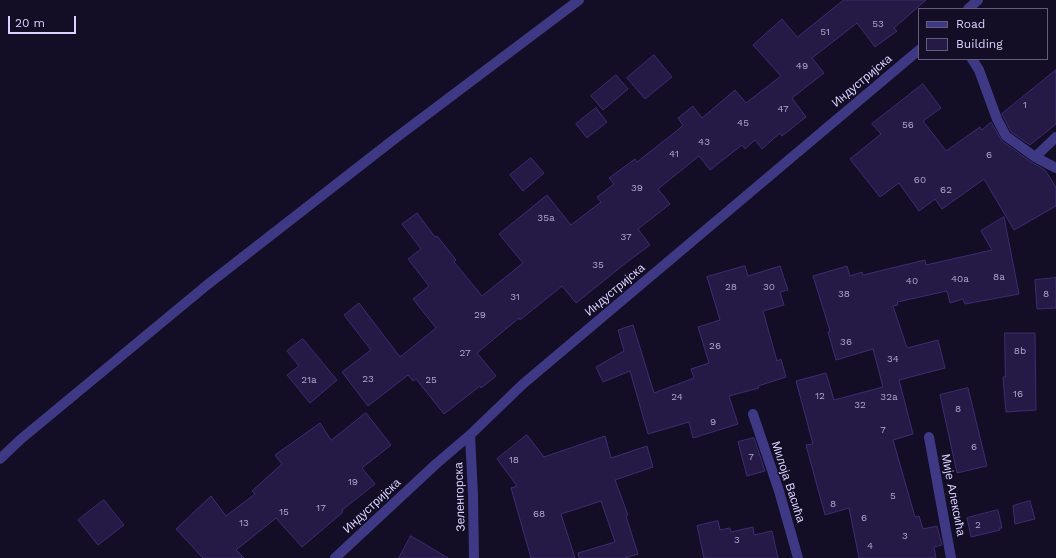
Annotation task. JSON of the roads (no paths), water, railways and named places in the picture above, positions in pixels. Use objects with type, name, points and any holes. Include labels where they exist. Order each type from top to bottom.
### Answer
[{"type":"street","points":[[969,8],[978,0]]},
{"type":"street","points":[[0,459],[21,439],[207,285],[575,1]]},
{"type":"street","name":"Индустријска","points":[[335,558],[436,464],[470,435],[523,384],[918,51]]},
{"type":"street","points":[[973,60],[979,70],[997,119],[1006,136],[1034,157],[1056,168]]},
{"type":"street","points":[[1034,157],[1056,137]]},
{"type":"street","name":"Милоја Васића","points":[[752,414],[779,491],[798,558]]},
{"type":"street","name":"Зеленгорска","points":[[470,435],[474,495],[474,558]]},
{"type":"street","name":"Мије Алексића","points":[[929,437],[951,558]]}]
